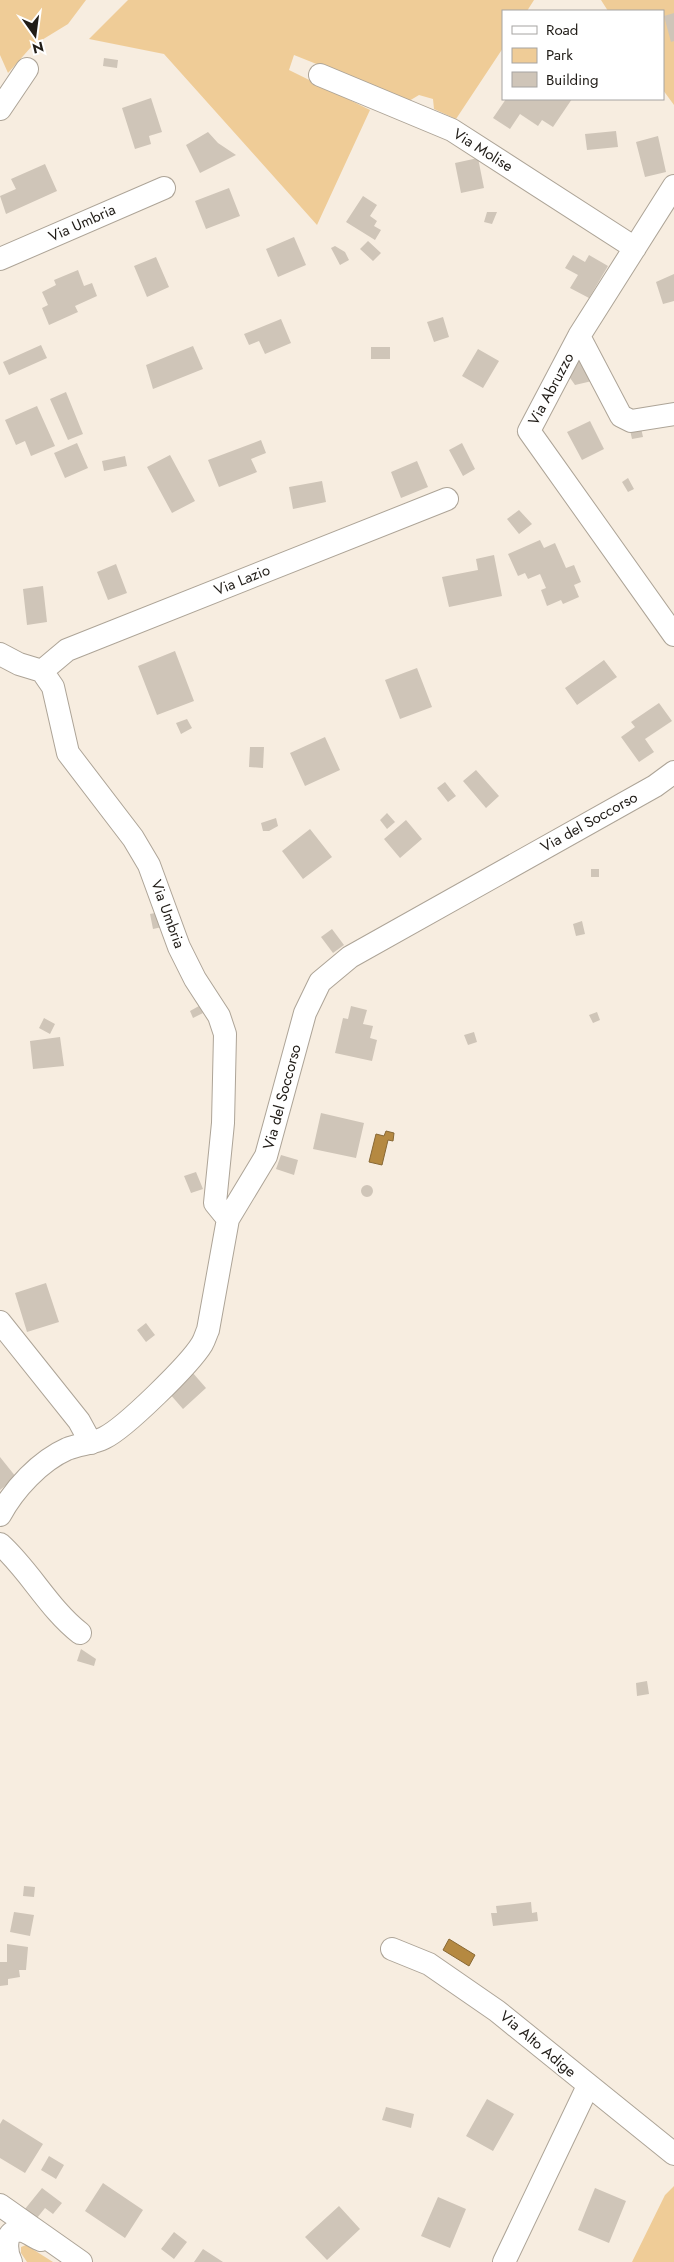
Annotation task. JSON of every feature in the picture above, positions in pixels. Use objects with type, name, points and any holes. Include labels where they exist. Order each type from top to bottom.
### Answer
[{"type":"street","points":[[0,109],[27,69]]},
{"type":"street","name":"Via Molise","points":[[320,75],[452,130],[635,248]]},
{"type":"street","name":"Via Abruzzo","points":[[674,186],[579,336],[529,431],[674,635]]},
{"type":"street","name":"Via Umbria","points":[[0,259],[164,188]]},
{"type":"street","points":[[579,336],[621,416],[631,421],[674,414]]},
{"type":"street","name":"Via Lazio","points":[[42,672],[67,650],[447,499]]},
{"type":"street","points":[[0,654],[19,664],[42,672]]},
{"type":"street","name":"Via Umbria","points":[[42,672],[53,687],[68,753],[134,838],[149,865],[179,947],[194,980],[219,1016],[225,1034],[223,1123],[215,1203],[228,1219]]},
{"type":"street","name":"Via del Soccorso","points":[[0,1515],[35,1471],[46,1462],[69,1449],[104,1438],[127,1422],[188,1362],[202,1344],[208,1330],[228,1219],[266,1156],[305,1014],[320,982],[350,957],[655,786],[674,772]]},
{"type":"street","points":[[0,1322],[79,1421],[91,1443]]},
{"type":"street","points":[[0,1544],[13,1556],[67,1623],[80,1633]]},
{"type":"street","name":"Via Alto Adige","points":[[392,1949],[429,1964],[497,2010],[588,2086],[674,2154]]},
{"type":"street","points":[[504,2262],[588,2086]]},
{"type":"street","points":[[0,2205],[81,2262]]},
{"type":"street","points":[[11,2262],[6,2244],[8,2237],[13,2233],[21,2231],[60,2249]]},
{"type":"street","points":[[0,2255],[4,2262]]},
{"type":"green space","points":[[0,0],[86,0],[68,24],[32,46],[8,73],[0,55]]},
{"type":"green space","points":[[128,0],[534,0],[528,10],[502,10],[502,50],[456,119],[434,109],[433,99],[419,95],[409,101],[294,55],[289,70],[370,110],[317,225],[164,54],[89,39]]},
{"type":"green space","points":[[601,0],[674,0],[674,105],[664,91],[664,10],[607,10]]},
{"type":"green space","points":[[674,2186],[674,2262],[632,2262],[665,2195]]},
{"type":"green space","points":[[26,2245],[53,2262],[27,2262],[21,2253],[21,2247]]},
{"type":"shaded area","points":[[386,1131],[394,1133],[393,1141],[388,1140],[382,1165],[369,1162],[376,1134],[384,1136]]},
{"type":"shaded area","points":[[449,1939],[475,1955],[469,1966],[443,1950]]},
{"type":"building","points":[[674,13],[674,41],[671,42],[664,16]]},
{"type":"building","points":[[104,58],[118,60],[117,68],[103,66]]},
{"type":"building","points":[[151,98],[162,132],[149,136],[151,144],[135,149],[122,108]]},
{"type":"building","points":[[505,100],[571,100],[553,127],[542,120],[538,126],[520,114],[510,129],[493,118]]},
{"type":"building","points":[[616,131],[618,147],[587,150],[585,134]]},
{"type":"building","points":[[208,132],[218,143],[236,155],[200,173],[186,145]]},
{"type":"building","points":[[658,136],[666,172],[645,177],[636,142]]},
{"type":"building","points":[[478,158],[484,188],[461,193],[455,163]]},
{"type":"building","points":[[45,164],[57,191],[6,214],[0,196],[16,189],[11,179]]},
{"type":"building","points":[[229,188],[240,216],[206,229],[195,201]]},
{"type":"building","points":[[363,196],[377,205],[370,216],[377,221],[374,226],[381,230],[375,240],[346,222]]},
{"type":"building","points":[[487,212],[497,212],[492,224],[484,222]]},
{"type":"building","points":[[294,237],[306,265],[278,277],[266,249]]},
{"type":"building","points":[[368,241],[381,253],[373,261],[360,249]]},
{"type":"building","points":[[335,246],[345,252],[349,260],[340,265],[331,248]]},
{"type":"building","points":[[573,255],[585,262],[589,255],[608,266],[589,298],[570,288],[578,275],[565,268]]},
{"type":"building","points":[[156,257],[169,287],[147,297],[134,266]]},
{"type":"building","points":[[78,270],[84,286],[92,283],[97,296],[75,306],[78,312],[49,325],[42,308],[48,305],[42,292],[56,285],[54,280]]},
{"type":"building","points":[[674,274],[674,301],[663,304],[656,282]]},
{"type":"building","points":[[443,317],[449,337],[434,342],[427,322]]},
{"type":"building","points":[[281,319],[291,343],[265,354],[259,341],[249,345],[244,334]]},
{"type":"building","points":[[41,345],[47,358],[9,375],[3,362]]},
{"type":"building","points":[[193,346],[203,369],[153,389],[146,365]]},
{"type":"building","points":[[371,347],[390,347],[390,359],[371,359]]},
{"type":"building","points":[[478,349],[499,361],[483,388],[462,376]]},
{"type":"building","points":[[580,357],[592,381],[575,385],[568,375]]},
{"type":"building","points":[[66,392],[83,434],[68,440],[50,399]]},
{"type":"building","points":[[37,406],[55,446],[31,456],[25,441],[16,445],[5,420]]},
{"type":"building","points":[[590,421],[604,449],[582,460],[567,432]]},
{"type":"building","points":[[641,428],[643,437],[632,439],[630,430]]},
{"type":"building","points":[[261,440],[266,453],[251,459],[257,472],[219,487],[208,460]]},
{"type":"building","points":[[77,443],[88,468],[65,478],[54,453]]},
{"type":"building","points":[[462,443],[475,469],[463,476],[449,450]]},
{"type":"building","points":[[170,455],[195,501],[172,513],[147,467]]},
{"type":"building","points":[[125,456],[127,466],[104,471],[102,461]]},
{"type":"building","points":[[417,461],[428,487],[401,498],[391,472]]},
{"type":"building","points":[[628,478],[634,489],[628,492],[622,482]]},
{"type":"building","points":[[322,481],[326,502],[293,509],[289,487]]},
{"type":"building","points":[[519,510],[532,524],[519,534],[507,519]]},
{"type":"building","points":[[540,540],[544,548],[555,543],[566,568],[574,565],[581,582],[574,585],[579,597],[563,604],[561,600],[547,606],[541,590],[546,588],[540,574],[528,579],[525,573],[518,576],[508,554]]},
{"type":"building","points":[[494,555],[502,596],[449,607],[442,577],[478,570],[476,559]]},
{"type":"building","points":[[116,564],[127,593],[108,600],[97,572]]},
{"type":"building","points":[[43,586],[47,622],[27,625],[23,589]]},
{"type":"building","points":[[175,651],[194,701],[157,715],[138,666]]},
{"type":"building","points":[[604,660],[617,677],[577,705],[565,688]]},
{"type":"building","points":[[417,668],[432,707],[400,719],[385,680]]},
{"type":"building","points":[[659,703],[672,721],[645,739],[654,752],[639,762],[621,737],[635,727],[631,722]]},
{"type":"building","points":[[187,719],[192,728],[181,734],[176,723]]},
{"type":"building","points":[[325,737],[340,770],[305,786],[290,753]]},
{"type":"building","points":[[250,747],[264,747],[263,768],[249,767]]},
{"type":"building","points":[[476,770],[499,796],[486,808],[463,781]]},
{"type":"building","points":[[445,782],[456,796],[448,802],[437,788]]},
{"type":"building","points":[[387,813],[395,822],[387,829],[380,820]]},
{"type":"building","points":[[276,818],[278,826],[269,831],[263,831],[261,823]]},
{"type":"building","points":[[406,820],[422,839],[400,858],[384,839]]},
{"type":"building","points":[[310,829],[332,857],[303,879],[282,851]]},
{"type":"building","points":[[591,869],[599,869],[599,877],[591,877]]},
{"type":"building","points":[[160,912],[162,927],[153,929],[150,914]]},
{"type":"building","points":[[582,921],[585,934],[576,936],[573,924]]},
{"type":"building","points":[[332,929],[344,945],[333,953],[321,937]]},
{"type":"building","points":[[199,1006],[203,1013],[193,1018],[190,1011]]},
{"type":"building","points":[[351,1006],[367,1010],[363,1024],[373,1026],[370,1038],[377,1040],[372,1061],[335,1053],[343,1018],[348,1019]]},
{"type":"building","points":[[597,1012],[600,1020],[593,1023],[589,1015]]},
{"type":"building","points":[[44,1018],[55,1024],[50,1034],[39,1028]]},
{"type":"building","points":[[474,1032],[477,1042],[468,1045],[464,1035]]},
{"type":"building","points":[[60,1037],[64,1066],[33,1069],[30,1041]]},
{"type":"building","points":[[321,1113],[364,1123],[356,1158],[313,1149]]},
{"type":"building","points":[[281,1155],[298,1160],[294,1175],[276,1169]]},
{"type":"building","points":[[196,1172],[203,1189],[191,1193],[184,1176]]},
{"type":"building","points":[[367,1185],[373,1191],[367,1197],[361,1191]]},
{"type":"building","points":[[46,1283],[59,1322],[27,1332],[15,1293]]},
{"type":"building","points":[[146,1323],[155,1335],[146,1342],[137,1330]]},
{"type":"building","points":[[192,1372],[206,1388],[183,1409],[169,1393]]},
{"type":"building","points":[[0,1457],[16,1477],[0,1490]]},
{"type":"building","points":[[81,1649],[96,1659],[94,1666],[77,1661]]},
{"type":"building","points":[[647,1681],[649,1694],[637,1696],[636,1683]]},
{"type":"building","points":[[24,1886],[35,1887],[34,1897],[23,1896]]},
{"type":"building","points":[[531,1902],[532,1913],[537,1912],[538,1921],[493,1926],[491,1913],[497,1913],[496,1906]]},
{"type":"building","points":[[14,1912],[34,1915],[30,1936],[10,1932]]},
{"type":"building","points":[[7,1944],[28,1947],[26,1970],[19,1970],[20,1977],[8,1979],[8,1985],[0,1986],[0,1962],[7,1962]]},
{"type":"building","points":[[487,2099],[514,2114],[493,2151],[466,2136]]},
{"type":"building","points":[[386,2107],[414,2114],[411,2128],[382,2120]]},
{"type":"building","points":[[3,2119],[43,2144],[25,2173],[0,2158],[0,2124]]},
{"type":"building","points":[[49,2156],[64,2165],[56,2179],[41,2170]]},
{"type":"building","points":[[103,2183],[143,2210],[125,2238],[85,2211]]},
{"type":"building","points":[[42,2188],[62,2203],[53,2214],[45,2208],[37,2218],[25,2209]]},
{"type":"building","points":[[595,2188],[626,2201],[609,2243],[578,2230]]},
{"type":"building","points":[[438,2197],[466,2209],[450,2248],[421,2236]]},
{"type":"building","points":[[339,2206],[360,2229],[327,2260],[305,2237]]},
{"type":"building","points":[[174,2232],[187,2242],[174,2259],[161,2249]]},
{"type":"building","points":[[203,2249],[223,2262],[194,2262]]}]
